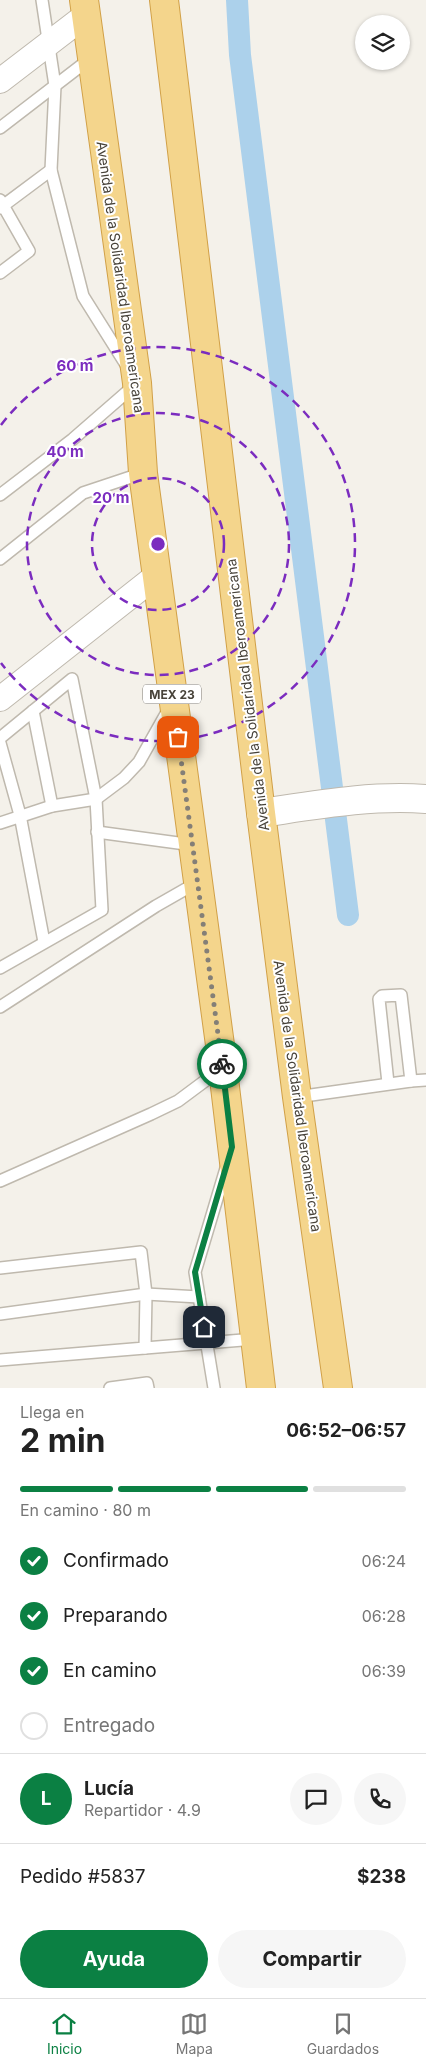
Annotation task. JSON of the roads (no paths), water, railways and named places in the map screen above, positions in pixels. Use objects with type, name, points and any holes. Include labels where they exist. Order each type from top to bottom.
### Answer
[{"type":"highway","name":"Avenida de la Solidaridad Iberoamericana","points":[[164,0],[261,813],[297,1097],[340,1387]]},
{"type":"highway","name":"Avenida de la Solidaridad Iberoamericana","points":[[85,8],[137,383],[143,473],[223,1067],[261,1388]]},
{"type":"street","points":[[0,81],[49,43],[85,8]]},
{"type":"street","points":[[0,699],[156,576]]},
{"type":"street","points":[[261,813],[367,798],[426,799]]},
{"type":"lane","points":[[0,495],[73,439],[137,383],[83,296],[51,170],[55,86],[42,0]]},
{"type":"lane","points":[[0,128],[91,58]]},
{"type":"lane","points":[[0,273],[29,251],[1,205],[51,170]]},
{"type":"lane","points":[[0,559],[83,493],[143,473]]},
{"type":"lane","points":[[0,738],[72,679],[96,799],[102,910],[0,968]]},
{"type":"lane","points":[[0,823],[52,806],[96,799],[124,778],[139,762],[173,701]]},
{"type":"lane","points":[[33,711],[52,806]]},
{"type":"lane","points":[[0,743],[20,815],[44,942]]},
{"type":"lane","points":[[97,832],[193,845]]},
{"type":"lane","points":[[0,1007],[156,906],[198,882]]},
{"type":"lane","points":[[388,1083],[379,999],[382,996],[400,994],[403,997],[411,1081]]},
{"type":"lane","points":[[0,1180],[158,1111],[178,1100],[223,1067]]},
{"type":"lane","points":[[297,1097],[388,1083],[426,1080]]},
{"type":"lane","points":[[214,1388],[195,1272],[232,1147]]},
{"type":"lane","points":[[0,1268],[141,1252],[146,1294],[145,1348]]},
{"type":"lane","points":[[0,1314],[146,1294],[199,1297]]},
{"type":"lane","points":[[0,1360],[255,1339]]},
{"type":"lane","points":[[110,1388],[147,1383],[148,1388]]},
{"type":"waterway","points":[[237,0],[240,55],[348,915]]}]
